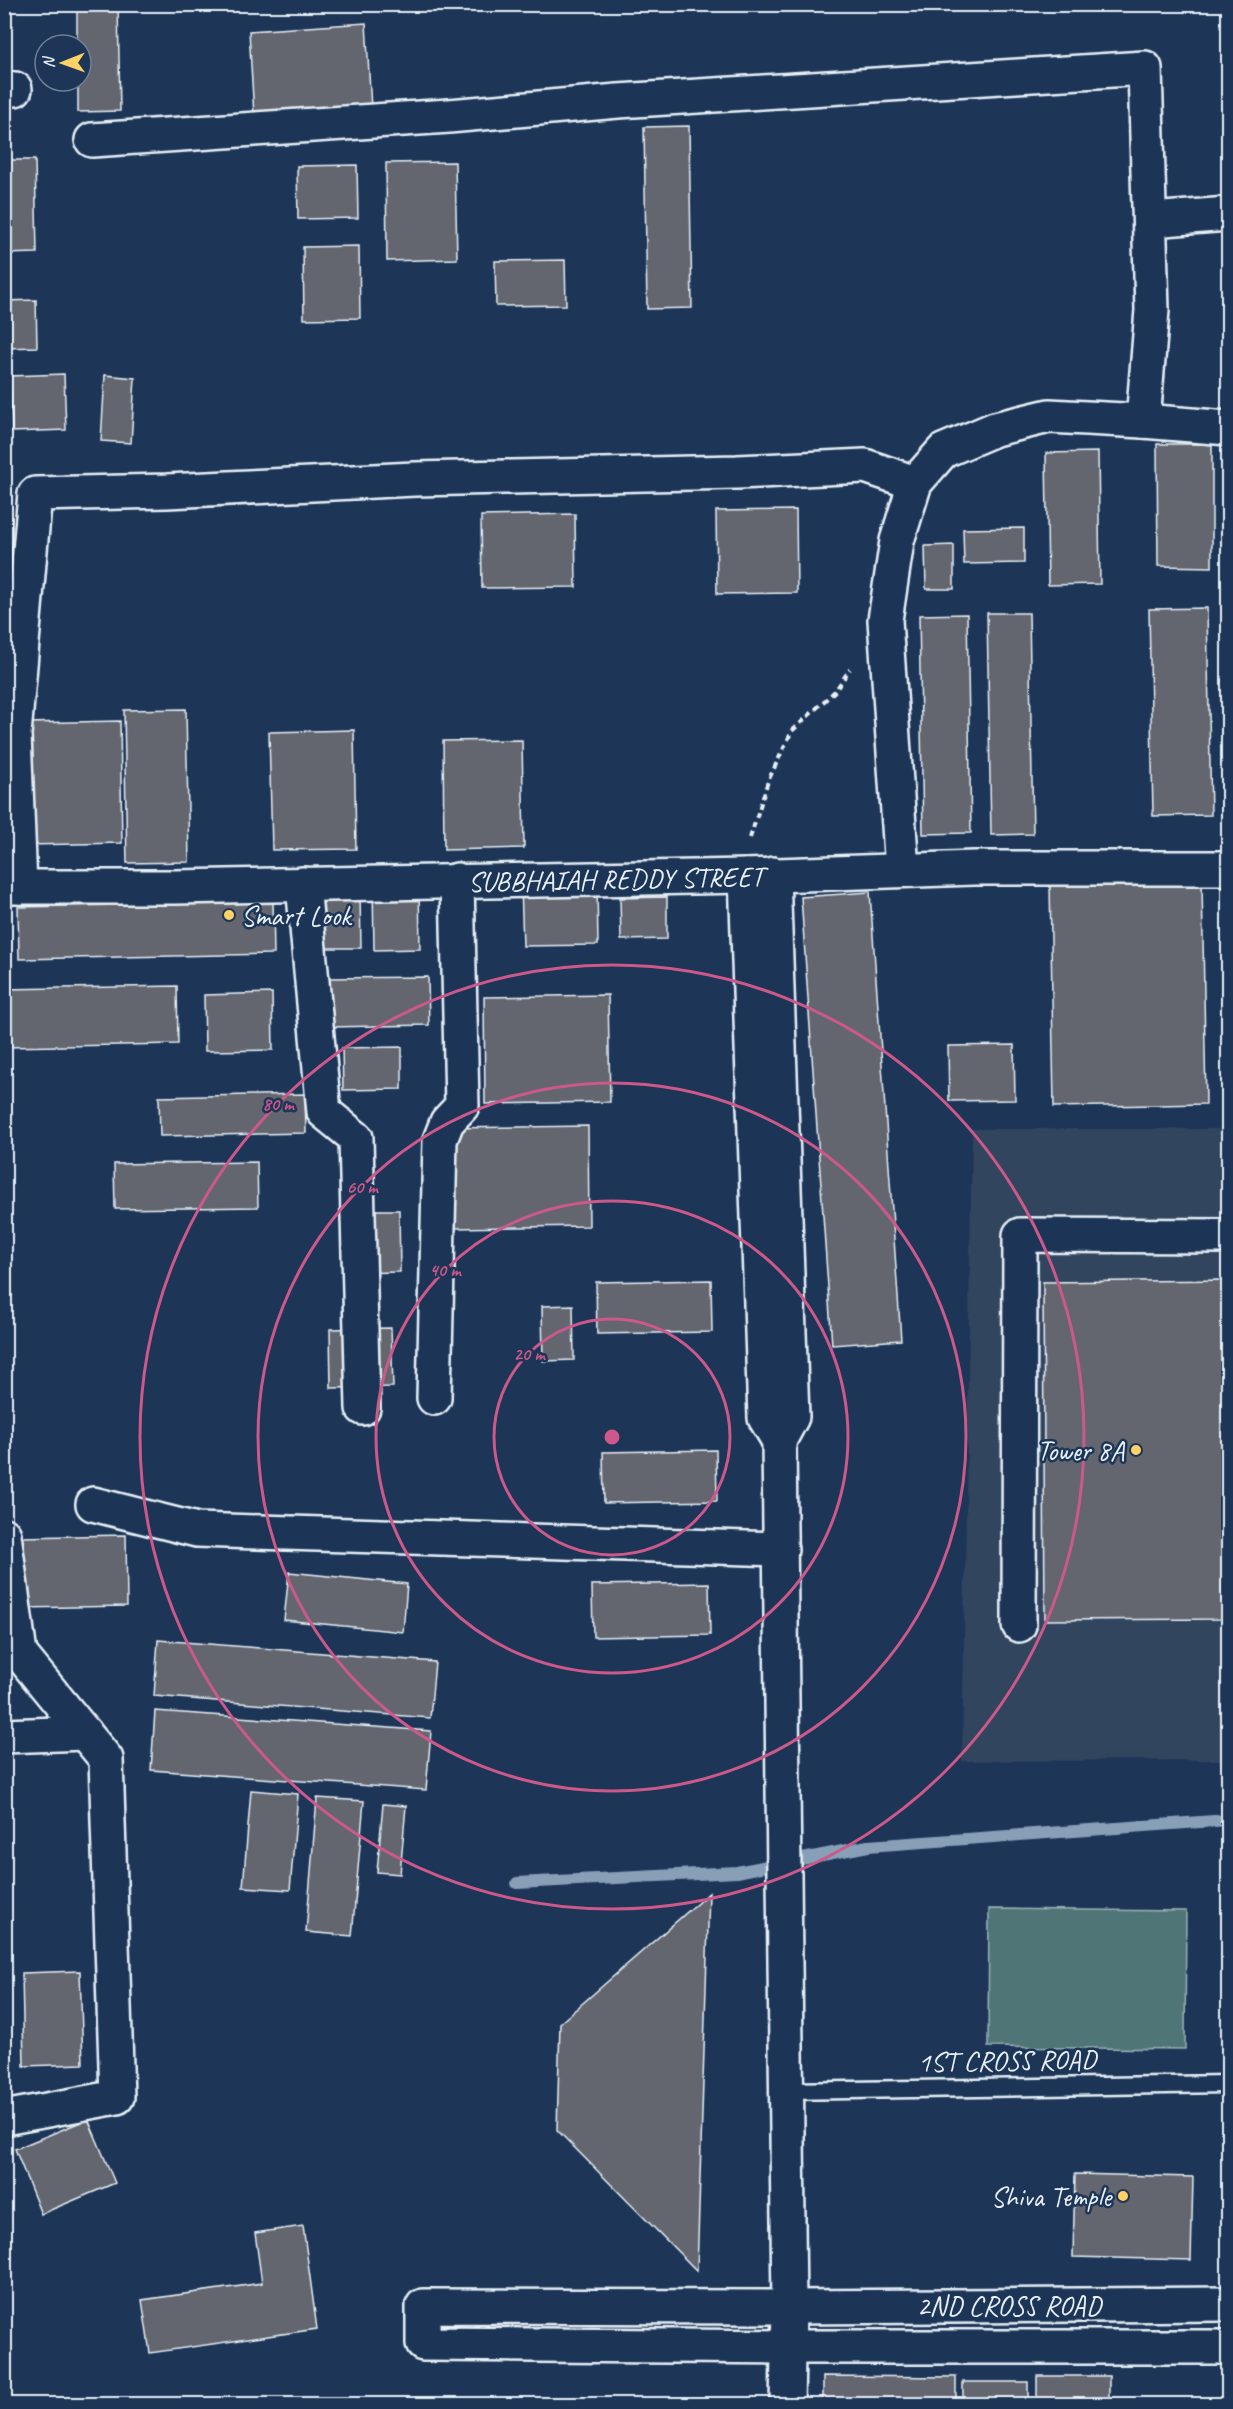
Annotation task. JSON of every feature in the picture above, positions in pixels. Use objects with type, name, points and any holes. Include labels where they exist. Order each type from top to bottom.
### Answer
[{"type":"street","points":[[92,140],[437,117],[618,101],[1145,68],[1152,310],[1143,421]]},
{"type":"street","points":[[1151,220],[1228,214]]},
{"type":"street","points":[[902,870],[885,620],[897,541],[915,483],[943,452],[995,429],[1048,416],[1228,428]]},
{"type":"street","points":[[12,887],[14,734],[35,494],[167,491],[415,479],[737,472],[865,466],[915,483]]},
{"type":"street","name":"SUBBHAIAH REDDY STREET","points":[[12,887],[760,875],[974,868],[1228,868]]},
{"type":"street","points":[[760,875],[765,1418],[779,1441],[781,1549],[789,2307],[787,2404]]},
{"type":"street","points":[[435,1398],[440,1140],[447,1122],[462,1106],[457,880]]},
{"type":"street","points":[[303,884],[324,1112],[356,1138],[363,1407]]},
{"type":"street","points":[[1019,1625],[1020,1235],[1228,1236]]},
{"type":"street","points":[[93,1504],[197,1530],[781,1549]]},
{"type":"street","points":[[4,1535],[20,1654],[106,1759],[117,2097],[4,2118]]},
{"type":"street","points":[[4,1736],[85,1733]]},
{"type":"street","name":"2ND CROSS ROAD","points":[[1228,2304],[789,2307],[423,2306],[423,2344],[1228,2347]]},
{"type":"lane","name":"1ST CROSS ROAD","points":[[786,2091],[1228,2084]]},
{"type":"path","points":[[750,838],[768,781],[792,731],[835,691],[885,620]]},
{"type":"shaded area","points":[[972,1129],[1228,1129],[1228,1760],[962,1761]]},
{"type":"green space","points":[[989,1909],[1186,1911],[1185,2049],[988,2047]]},
{"type":"building","points":[[77,4],[118,4],[120,111],[78,112],[78,93],[93,93],[93,33],[77,33]]},
{"type":"building","points":[[366,23],[371,108],[254,116],[249,31]]},
{"type":"building","points":[[689,126],[692,308],[647,309],[644,127]]},
{"type":"building","points":[[4,160],[35,160],[37,253],[4,254]]},
{"type":"building","points":[[455,162],[457,259],[387,261],[386,163]]},
{"type":"building","points":[[357,165],[358,218],[298,219],[297,166]]},
{"type":"building","points":[[359,246],[360,318],[304,319],[303,247]]},
{"type":"building","points":[[565,260],[566,305],[496,306],[495,261]]},
{"type":"building","points":[[36,300],[37,347],[4,348],[4,301]]},
{"type":"building","points":[[64,374],[66,430],[12,432],[10,376]]},
{"type":"building","points":[[105,375],[135,378],[131,443],[101,441]]},
{"type":"building","points":[[1157,444],[1212,444],[1212,567],[1158,566]]},
{"type":"building","points":[[1226,446],[1228,446],[1228,562],[1227,562]]},
{"type":"building","points":[[1098,452],[1100,584],[1048,585],[1046,453]]},
{"type":"building","points":[[796,510],[797,593],[717,594],[716,511]]},
{"type":"building","points":[[575,514],[576,587],[482,588],[481,516]]},
{"type":"building","points":[[1024,528],[1024,563],[964,564],[963,529]]},
{"type":"building","points":[[954,545],[954,589],[926,589],[925,546]]},
{"type":"building","points":[[1207,608],[1211,815],[1153,816],[1149,609]]},
{"type":"building","points":[[987,613],[1029,613],[1033,834],[991,835]]},
{"type":"building","points":[[967,614],[971,833],[923,834],[919,615]]},
{"type":"building","points":[[186,709],[189,862],[127,863],[124,710]]},
{"type":"building","points":[[120,721],[122,843],[29,845],[27,723]]},
{"type":"building","points":[[354,730],[356,849],[272,850],[269,732]]},
{"type":"building","points":[[522,740],[524,848],[444,850],[443,741]]},
{"type":"building","points":[[1202,882],[1206,1104],[1054,1107],[1050,885]]},
{"type":"building","points":[[373,885],[419,885],[420,949],[374,950]]},
{"type":"building","points":[[597,885],[598,945],[523,946],[521,886]]},
{"type":"building","points":[[870,892],[901,1340],[832,1345],[801,897]]},
{"type":"building","points":[[321,895],[360,895],[361,948],[322,948]]},
{"type":"building","points":[[667,897],[667,939],[621,940],[620,898]]},
{"type":"building","points":[[273,902],[274,954],[19,959],[18,907]]},
{"type":"building","points":[[428,977],[429,1025],[330,1027],[329,978]]},
{"type":"building","points":[[177,986],[178,1044],[4,1047],[4,989]]},
{"type":"building","points":[[272,993],[273,1050],[205,1051],[204,995]]},
{"type":"building","points":[[608,995],[610,1102],[485,1104],[484,997]]},
{"type":"building","points":[[1014,1045],[1015,1100],[949,1101],[948,1046]]},
{"type":"building","points":[[402,1047],[402,1089],[343,1090],[342,1048]]},
{"type":"building","points":[[305,1094],[306,1133],[160,1136],[159,1097]]},
{"type":"building","points":[[588,1126],[589,1226],[455,1228],[453,1128]]},
{"type":"building","points":[[257,1162],[258,1207],[115,1209],[114,1164]]},
{"type":"building","points":[[350,1210],[399,1210],[400,1272],[351,1273]]},
{"type":"building","points":[[711,1280],[712,1332],[597,1334],[596,1282]]},
{"type":"building","name":"Tower 8A","points":[[1228,1280],[1228,1619],[1045,1620],[1043,1282]]},
{"type":"building","points":[[573,1305],[574,1360],[543,1361],[542,1306]]},
{"type":"building","points":[[391,1328],[393,1387],[331,1388],[330,1329]]},
{"type":"building","points":[[716,1450],[717,1501],[604,1503],[603,1452]]},
{"type":"building","points":[[126,1535],[127,1606],[22,1608],[20,1537]]},
{"type":"building","points":[[289,1572],[407,1584],[403,1632],[284,1620]]},
{"type":"building","points":[[709,1583],[710,1635],[593,1637],[592,1585]]},
{"type":"building","points":[[158,1640],[435,1662],[430,1718],[154,1696]]},
{"type":"building","points":[[155,1711],[431,1731],[426,1790],[151,1770]]},
{"type":"building","points":[[251,1790],[298,1794],[290,1890],[243,1887]]},
{"type":"building","points":[[317,1798],[364,1801],[352,1936],[306,1932]]},
{"type":"building","points":[[383,1804],[406,1806],[400,1874],[377,1872]]},
{"type":"building","points":[[709,1893],[697,2271],[557,2130],[560,2023]]},
{"type":"building","points":[[80,1971],[83,2064],[24,2066],[22,1973]]},
{"type":"building","points":[[88,2119],[115,2183],[41,2214],[15,2149]]},
{"type":"building","points":[[1075,2174],[1193,2177],[1191,2260],[1073,2257]]},
{"type":"building","points":[[303,2226],[317,2329],[150,2353],[142,2300],[262,2283],[255,2233]]},
{"type":"building","points":[[823,2376],[956,2377],[956,2404],[823,2404]]},
{"type":"building","points":[[1037,2376],[1109,2376],[1109,2404],[1037,2404]]},
{"type":"building","points":[[963,2382],[1028,2382],[1028,2404],[963,2404]]},
{"type":"waterway","points":[[517,1883],[737,1872],[868,1846],[1228,1820]]},
{"type":"place","name":"Smart Look","points":[[229,915]]},
{"type":"place","name":"Tower 8A","points":[[1136,1450]]},
{"type":"place","name":"Shiva Temple","points":[[1123,2196]]}]
